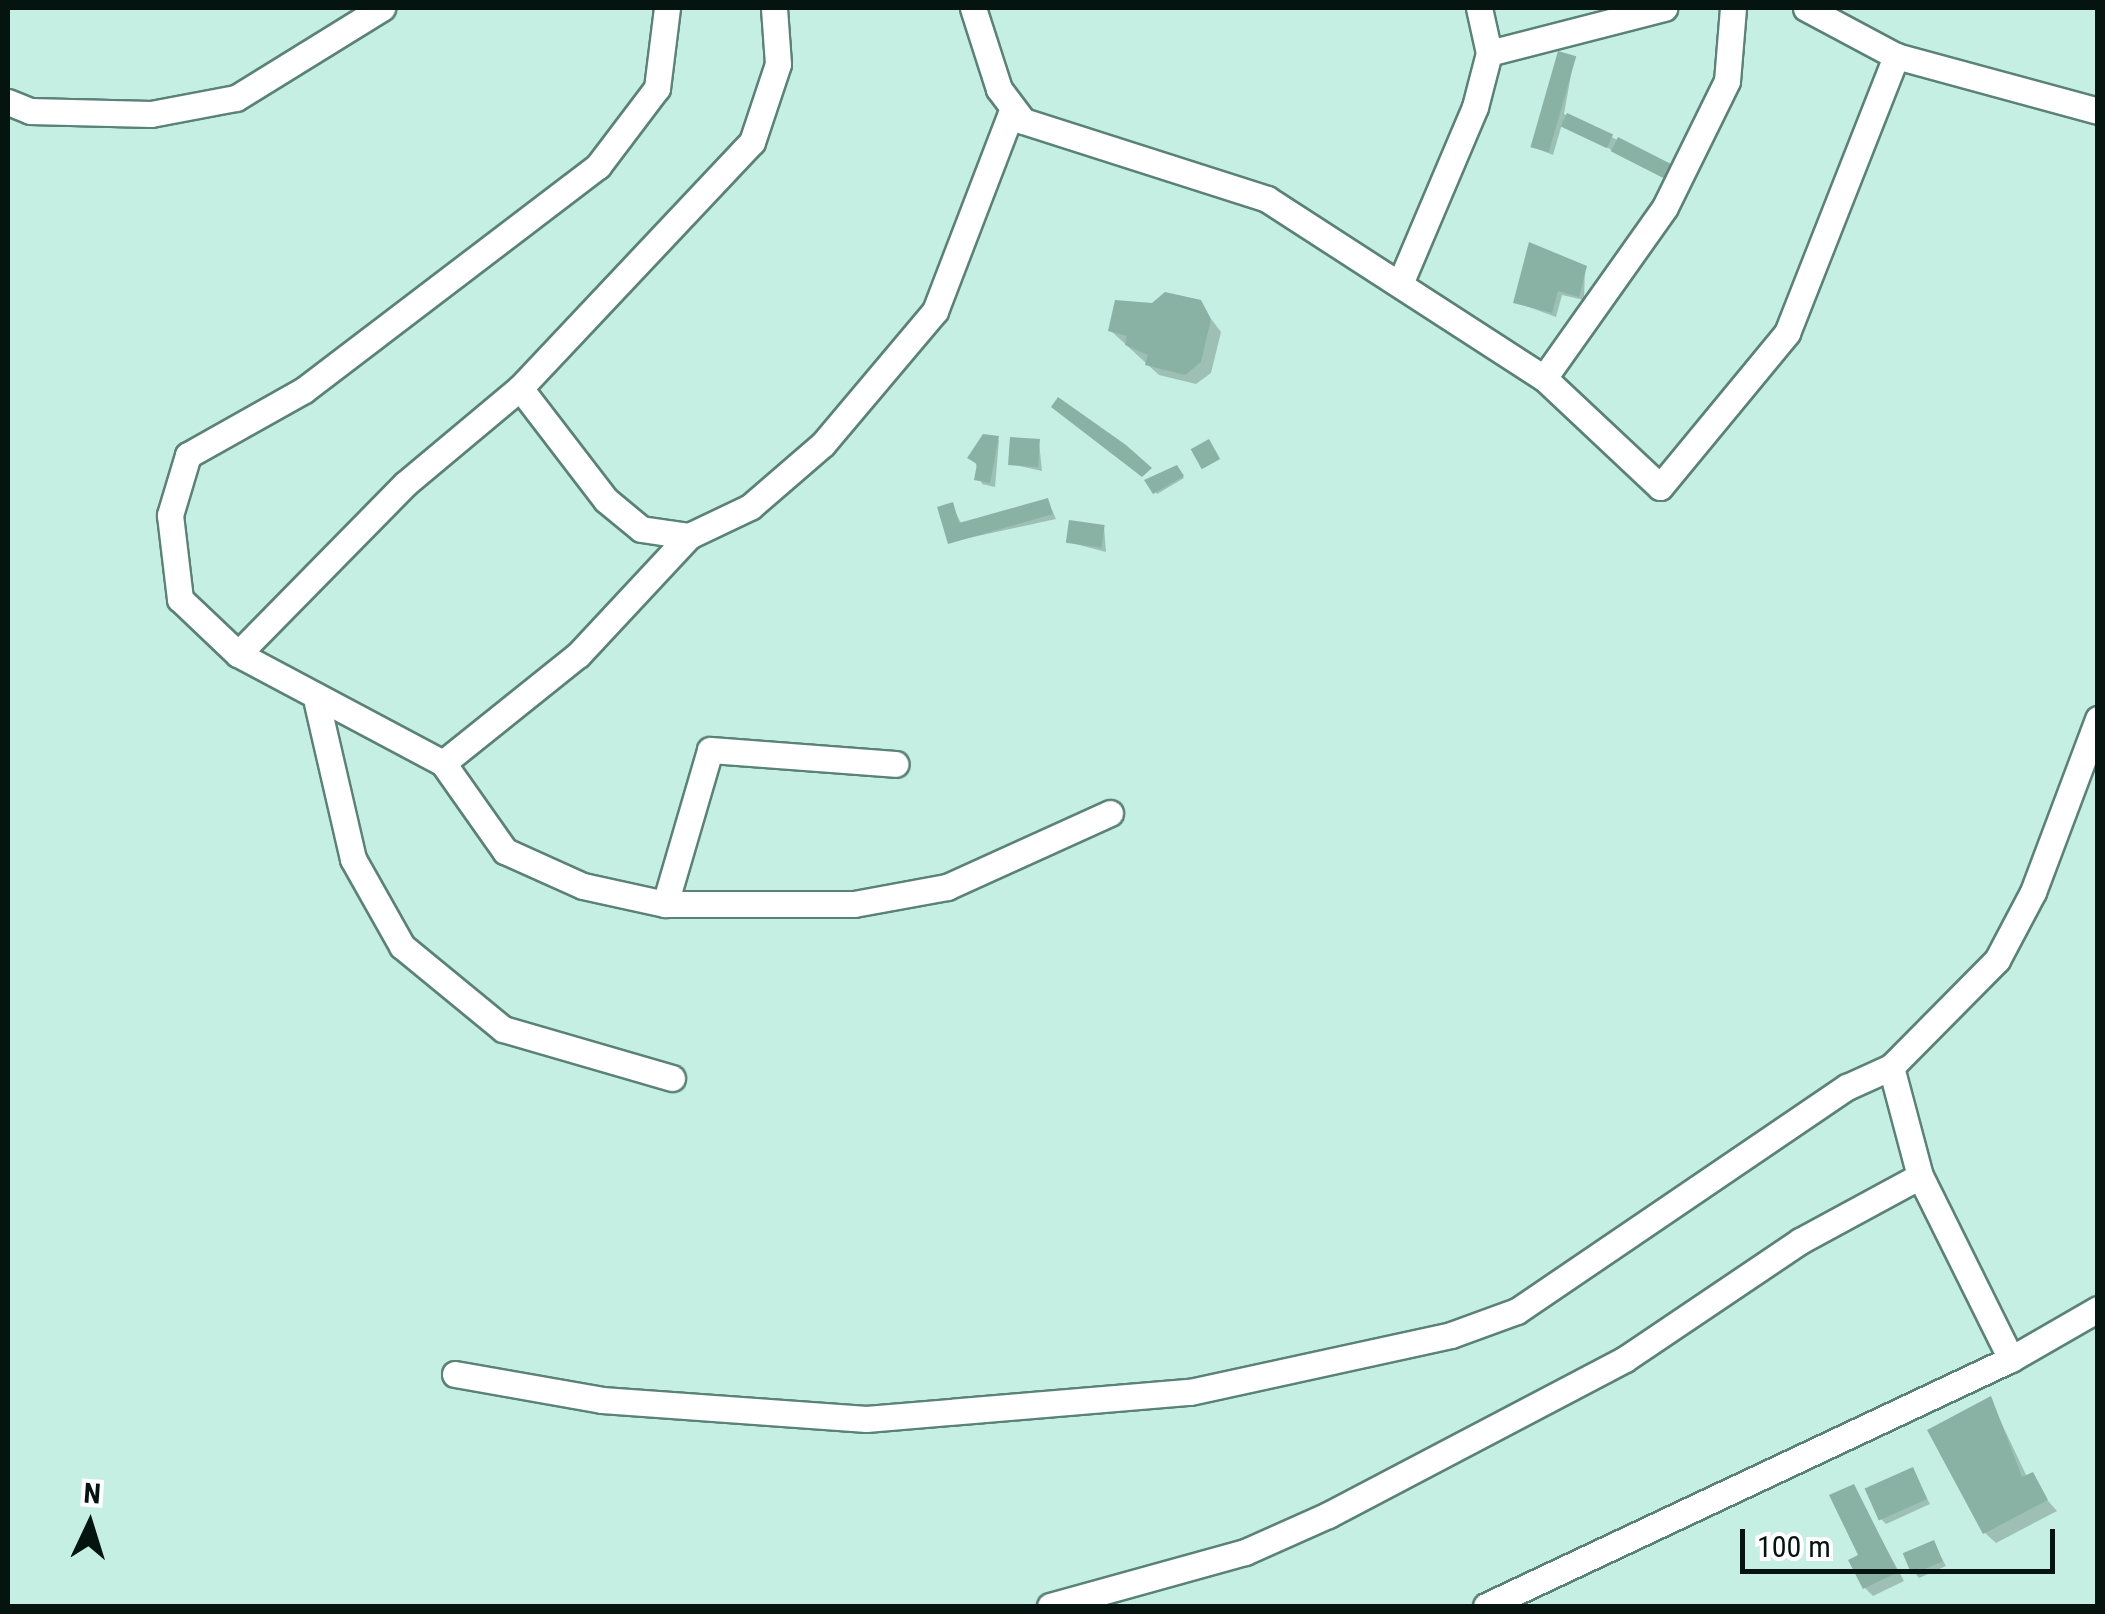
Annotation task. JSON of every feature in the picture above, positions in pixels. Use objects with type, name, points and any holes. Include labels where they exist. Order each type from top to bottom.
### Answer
[{"type":"street","points":[[8,102],[30,112],[151,114],[236,98],[382,8]]},
{"type":"street","points":[[667,8],[657,88],[598,166],[304,390],[201,444],[180,468],[170,515],[180,598],[238,654],[317,703],[443,763],[520,861],[665,904],[820,908],[902,898],[983,874],[1110,813]]},
{"type":"street","points":[[238,654],[405,484],[520,388],[752,142],[778,64],[774,8]]},
{"type":"street","points":[[443,763],[578,655],[688,536],[769,494],[906,352],[961,252],[1012,110],[973,8]]},
{"type":"street","points":[[1402,279],[1489,53],[1479,8]]},
{"type":"street","points":[[1489,53],[1664,8]]},
{"type":"street","points":[[1544,378],[1666,207],[1727,81],[1733,8]]},
{"type":"street","points":[[1806,8],[1896,56],[2098,111]]},
{"type":"street","points":[[1012,110],[1062,136],[1232,183],[1402,279],[1544,378],[1660,487],[1787,333],[1896,56]]},
{"type":"street","points":[[520,388],[624,517],[654,535],[688,536]]},
{"type":"street","points":[[317,703],[353,859],[402,946],[503,1029],[672,1078]]},
{"type":"street","points":[[455,1374],[602,1400],[866,1418],[1190,1392],[1451,1335],[1516,1311],[1847,1087],[1891,1067],[1997,960],[2033,892],[2098,719]]},
{"type":"street","points":[[665,904],[710,750],[895,764]]},
{"type":"street","points":[[1891,1067],[1920,1176],[2012,1359]]},
{"type":"street","points":[[1050,1606],[1245,1552],[1328,1515],[1625,1360],[1800,1241],[1920,1176]]},
{"type":"street","points":[[1486,1606],[2012,1359],[2098,1309]]},
{"type":"building","points":[[1558,51],[1576,56],[1549,152],[1530,147]]},
{"type":"building","points":[[1567,113],[1613,135],[1607,148],[1561,127]]},
{"type":"building","points":[[1618,137],[1671,164],[1664,178],[1611,151]]},
{"type":"building","points":[[1529,242],[1587,266],[1579,297],[1558,291],[1552,313],[1513,303]]},
{"type":"building","points":[[1165,292],[1201,300],[1211,319],[1201,362],[1185,375],[1145,365],[1148,355],[1125,345],[1127,336],[1108,331],[1115,300],[1152,303]]},
{"type":"building","points":[[1058,397],[1152,468],[1142,477],[1051,407]]},
{"type":"building","points":[[983,434],[999,436],[990,483],[974,480],[977,464],[967,458]]},
{"type":"building","points":[[1010,437],[1040,439],[1038,467],[1008,465]]},
{"type":"building","points":[[1209,439],[1220,459],[1202,469],[1191,449]]},
{"type":"building","points":[[1177,465],[1184,476],[1153,494],[1144,480]]},
{"type":"building","points":[[1048,498],[1053,514],[948,544],[937,507],[953,502],[959,523]]},
{"type":"building","points":[[1069,520],[1105,525],[1101,548],[1066,543]]},
{"type":"building","points":[[1991,1396],[2022,1477],[2033,1472],[2048,1500],[1983,1534],[1927,1430]]},
{"type":"building","points":[[1913,1467],[1927,1499],[1879,1521],[1865,1489]]},
{"type":"building","points":[[1854,1484],[1898,1572],[1863,1589],[1848,1560],[1858,1555],[1829,1495]]},
{"type":"building","points":[[1934,1540],[1943,1561],[1912,1574],[1903,1553]]}]
